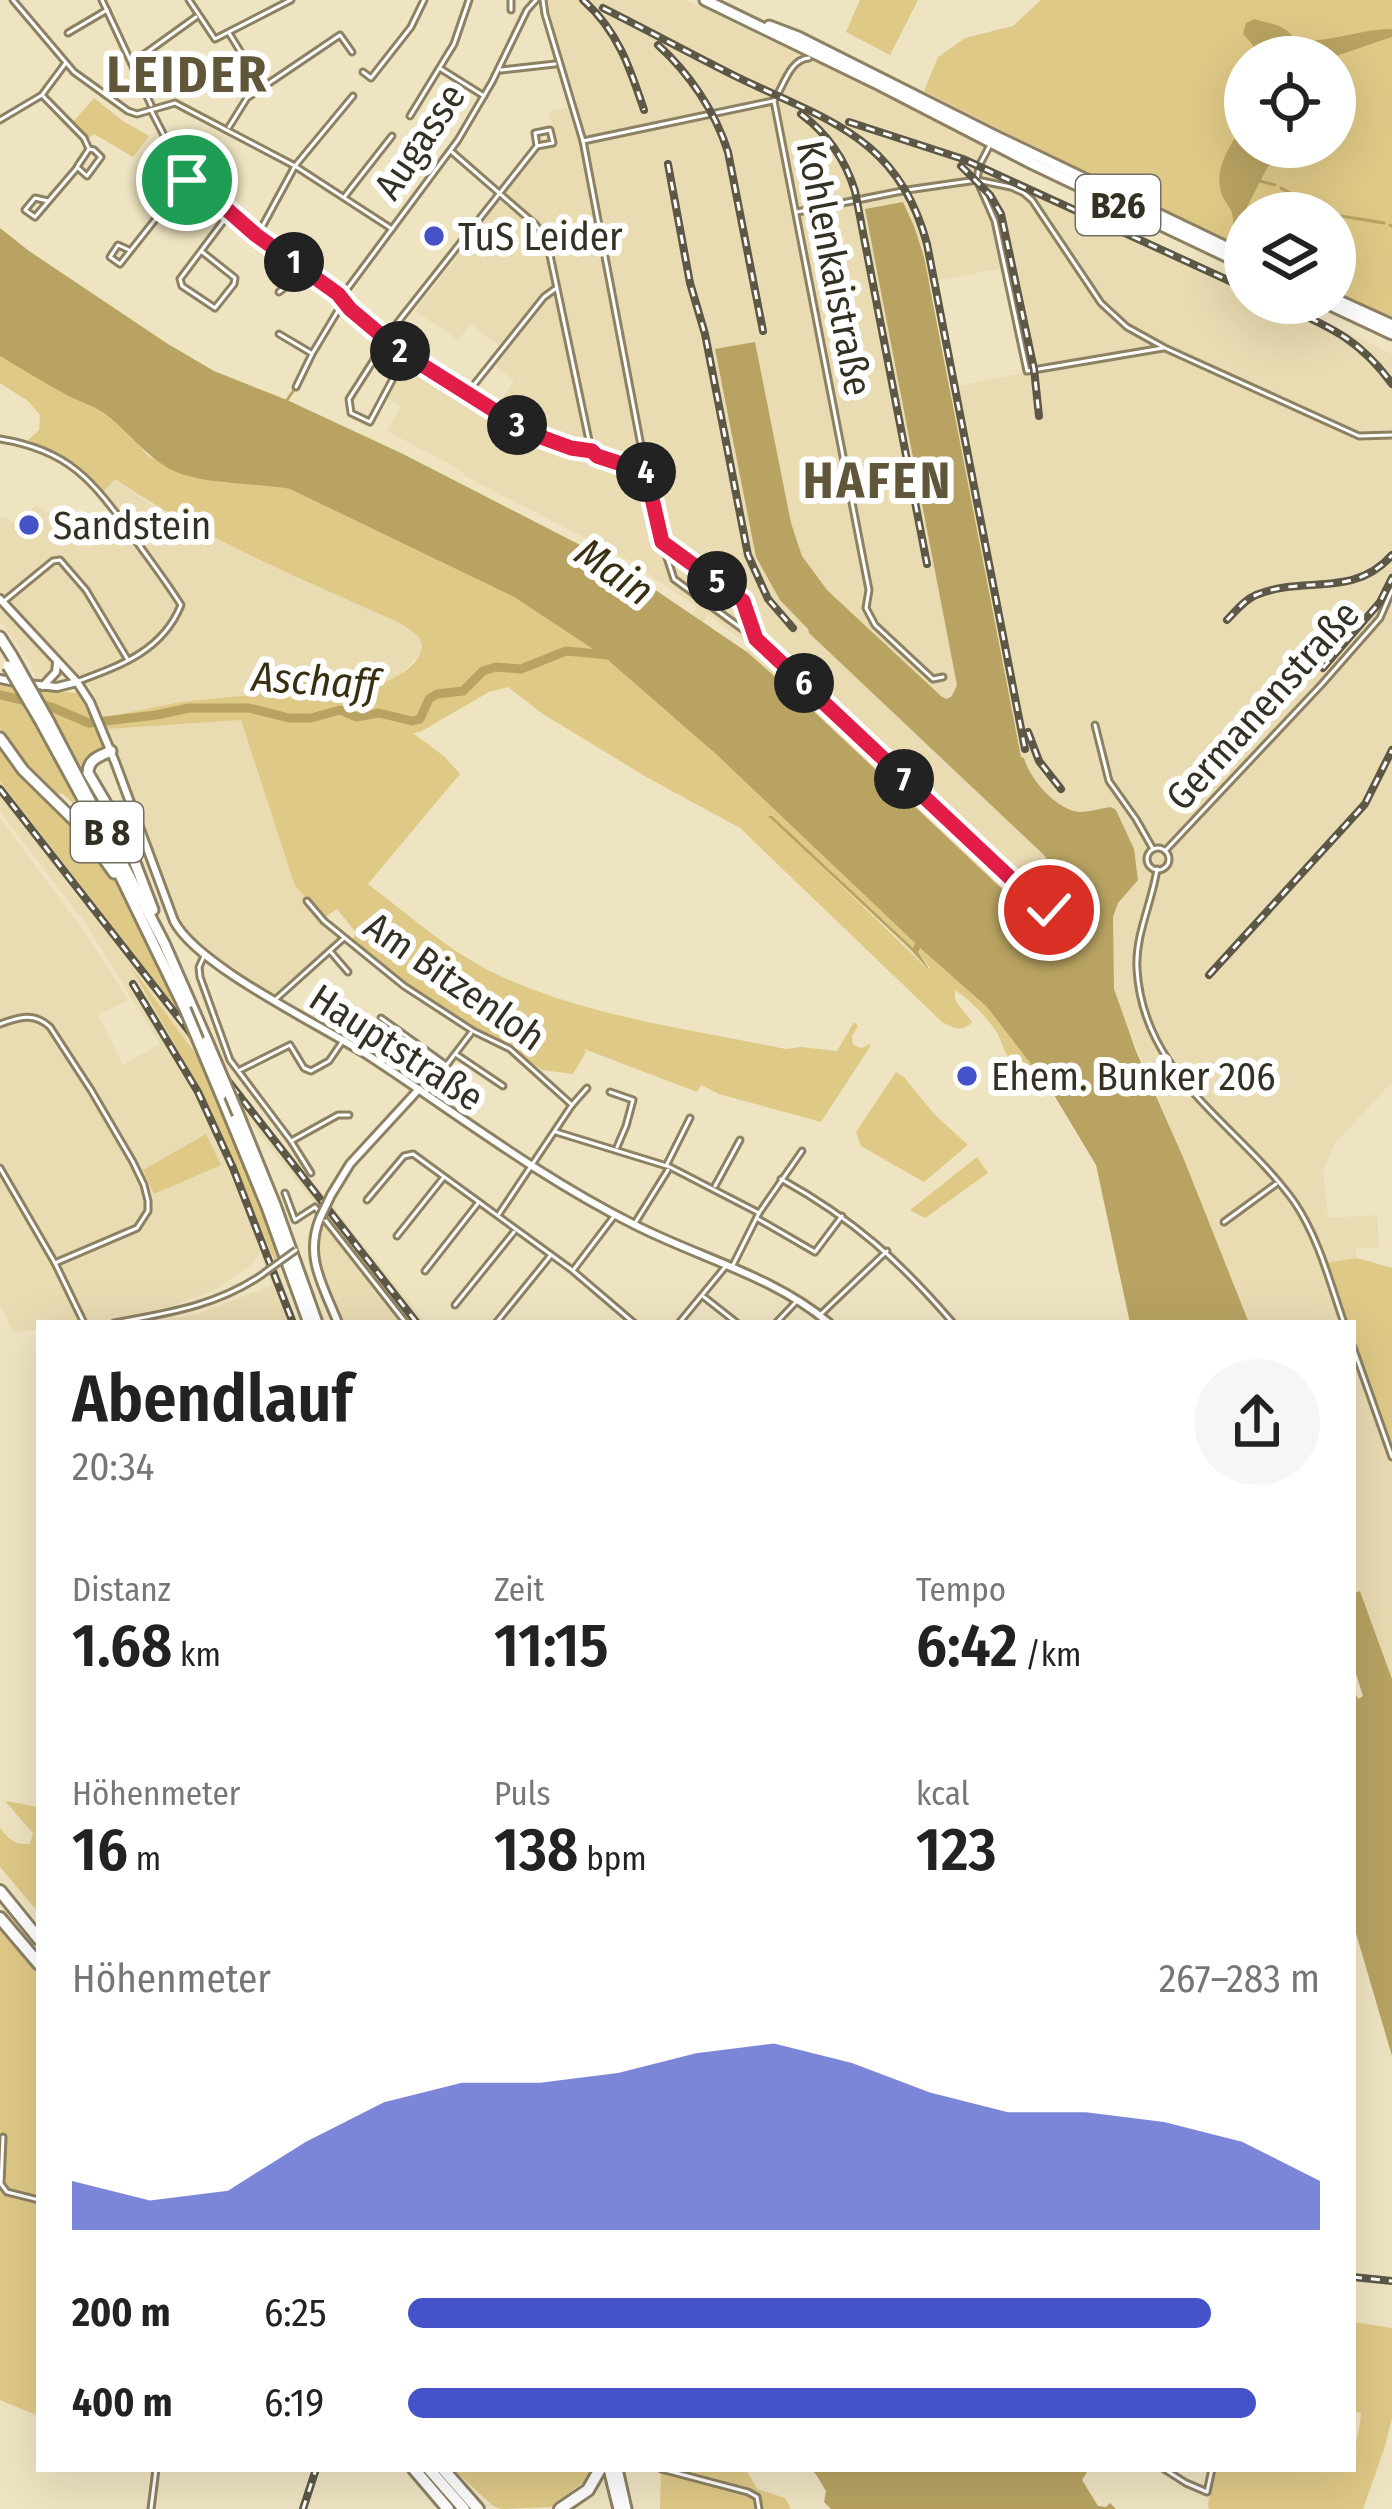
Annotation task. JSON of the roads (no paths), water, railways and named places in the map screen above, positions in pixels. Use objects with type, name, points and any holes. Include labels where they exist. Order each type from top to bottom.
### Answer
[{"type":"highway","points":[[0,1891],[36,1935]]},
{"type":"highway","points":[[0,1918],[36,1960]]},
{"type":"highway","points":[[414,2472],[439,2509]]},
{"type":"highway","points":[[415,2472],[448,2509]]},
{"type":"highway","points":[[432,2472],[464,2509]]},
{"type":"highway","points":[[445,2472],[483,2509]]},
{"type":"highway","points":[[560,2509],[588,2490],[598,2472]]},
{"type":"main road","points":[[708,2],[798,37],[993,139],[1224,246]]},
{"type":"main road","name":"B26","points":[[993,139],[1224,254]]},
{"type":"main road","points":[[1356,310],[1392,330]]},
{"type":"main road","points":[[1356,315],[1392,330]]},
{"type":"main road","name":"B 8","points":[[0,637],[7,658],[164,944],[274,1204],[312,1320]]},
{"type":"main road","name":"B 8","points":[[45,722],[185,1009],[312,1320]]},
{"type":"main road","points":[[0,738],[23,770],[82,828],[140,913]]},
{"type":"main road","points":[[112,752],[93,760],[88,773],[124,834],[164,944]]},
{"type":"main road","points":[[614,2472],[623,2509]]},
{"type":"street","points":[[13,0],[66,63],[132,113],[175,103],[295,166],[392,229]]},
{"type":"street","points":[[68,32],[112,0]]},
{"type":"street","points":[[189,0],[215,39],[291,0]]},
{"type":"street","points":[[363,72],[371,78],[412,27],[424,0]]},
{"type":"street","points":[[410,116],[461,28],[469,0]]},
{"type":"street","points":[[511,0],[511,10]]},
{"type":"street","name":"Augasse","points":[[296,387],[343,300],[451,151],[536,0]]},
{"type":"street","points":[[543,0],[583,141],[646,472],[676,582],[756,639],[1049,910]]},
{"type":"street","points":[[104,5],[166,142],[199,188],[259,231],[406,355],[530,433],[592,451]]},
{"type":"street","points":[[530,8],[538,7],[545,14]]},
{"type":"street","points":[[132,63],[198,16]]},
{"type":"street","points":[[229,33],[262,86]]},
{"type":"street","points":[[228,129],[247,98],[340,35],[352,52]]},
{"type":"street","name":"Kohlenkaistraße","points":[[809,58],[796,61],[774,100],[868,590],[866,608],[874,625],[933,680],[943,676]]},
{"type":"street","points":[[0,120],[42,94],[66,63]]},
{"type":"street","points":[[499,69],[555,64]]},
{"type":"street","points":[[440,68],[484,96]]},
{"type":"street","points":[[42,94],[89,149],[98,153],[100,159],[87,176],[77,167]]},
{"type":"street","points":[[259,231],[295,166],[352,96]]},
{"type":"street","points":[[583,141],[774,100]]},
{"type":"street","points":[[344,197],[392,136]]},
{"type":"street","points":[[993,139],[976,180],[995,221],[1028,371],[1165,348]]},
{"type":"street","points":[[406,355],[370,422],[349,410],[349,399],[387,339],[537,146]]},
{"type":"street","points":[[48,201],[89,149]]},
{"type":"street","points":[[451,151],[544,235],[592,451],[646,472]]},
{"type":"street","points":[[129,250],[190,177]]},
{"type":"street","points":[[797,212],[976,180],[1011,187],[1024,193],[1101,303],[1127,327],[1359,436],[1392,436]]},
{"type":"street","points":[[201,251],[235,278],[214,308],[180,283],[201,251],[229,213]]},
{"type":"street","points":[[279,292],[301,267]]},
{"type":"street","points":[[468,393],[544,297],[558,287]]},
{"type":"street","points":[[279,334],[312,354]]},
{"type":"street","points":[[0,439],[47,451],[82,472],[180,603],[157,642],[129,661],[66,686],[0,679]]},
{"type":"street","points":[[662,542],[743,601],[756,639]]},
{"type":"street","points":[[1,601],[60,560],[86,590],[129,661]]},
{"type":"street","name":"Germanenstraße","points":[[1165,851],[1380,618],[1392,590]]},
{"type":"street","name":"Hauptstraße","points":[[1,601],[86,695],[174,921],[184,936],[533,1166],[634,1225],[765,1281],[826,1320]]},
{"type":"street","points":[[43,686],[56,672],[56,659]]},
{"type":"street","points":[[66,686],[86,695]]},
{"type":"street","points":[[1095,725],[1109,782],[1153,849]]},
{"type":"street","points":[[1153,849],[1165,851],[1167,863],[1157,869],[1138,945],[1138,980],[1165,1058],[1291,1198],[1312,1234],[1344,1320]]},
{"type":"street","points":[[1153,849],[1147,861],[1157,869]]},
{"type":"street","name":"Am Bitzenloh","points":[[307,901],[344,938],[421,998],[510,1049],[572,1105]]},
{"type":"street","points":[[275,1000],[344,938]]},
{"type":"street","points":[[329,950],[348,972]]},
{"type":"street","points":[[205,954],[200,977],[228,1054],[311,1173]]},
{"type":"street","points":[[0,1023],[30,1016],[50,1027],[133,1162],[148,1201],[148,1211],[137,1228],[55,1263]]},
{"type":"street","points":[[381,1018],[446,1065]]},
{"type":"street","points":[[129,1320],[219,1300],[303,1246],[350,1164],[446,1065],[472,1031]]},
{"type":"street","points":[[238,1071],[290,1046],[311,1071],[329,1061],[343,1040]]},
{"type":"street","points":[[456,1054],[503,1087]]},
{"type":"street","points":[[498,1216],[586,1088]]},
{"type":"street","points":[[610,1092],[633,1100],[616,1149]]},
{"type":"street","points":[[291,1141],[338,1115],[349,1115]]},
{"type":"street","points":[[634,1225],[690,1118]]},
{"type":"street","points":[[556,1132],[668,1167],[714,1188],[815,1252],[843,1215]]},
{"type":"street","points":[[714,1188],[740,1140]]},
{"type":"street","points":[[682,1320],[729,1266],[802,1150]]},
{"type":"street","points":[[367,1200],[408,1153],[572,1270],[630,1320]]},
{"type":"street","points":[[0,1168],[83,1320]]},
{"type":"street","points":[[397,1236],[443,1177]]},
{"type":"street","points":[[782,1179],[843,1215],[887,1251],[949,1320]]},
{"type":"street","points":[[1224,1222],[1277,1183]]},
{"type":"street","points":[[0,1189],[10,1184]]},
{"type":"street","points":[[285,1193],[296,1220],[315,1207],[404,1320]]},
{"type":"street","points":[[425,1271],[479,1202]]},
{"type":"street","points":[[572,1270],[615,1215]]},
{"type":"street","points":[[455,1305],[516,1229]]},
{"type":"street","points":[[303,1246],[316,1265],[337,1320]]},
{"type":"street","points":[[820,1315],[887,1251]]},
{"type":"street","points":[[498,1320],[551,1255]]},
{"type":"street","points":[[703,1296],[732,1320]]},
{"type":"street","points":[[779,1320],[798,1300]]},
{"type":"street","points":[[1356,1355],[1392,1457]]},
{"type":"street","points":[[3,2137],[2,2184],[7,2192],[36,2199]]},
{"type":"street","points":[[152,2509],[156,2472]]},
{"type":"street","points":[[672,2472],[748,2492],[757,2497],[759,2509]]},
{"type":"street","points":[[1169,2472],[1208,2492],[1211,2472]]},
{"type":"water","points":[[1254,19],[1292,36],[1245,36],[1246,23]]},
{"type":"water","points":[[1392,29],[1392,37],[1356,49],[1356,36],[1340,36]]},
{"type":"water","points":[[1224,160],[1224,168],[1267,168],[1255,192],[1224,192],[1224,199],[1220,175]]},
{"type":"water","name":"Main","points":[[903,202],[924,257],[1021,757],[1038,784],[1062,806],[1080,812],[1116,810],[1134,849],[1138,880],[1118,903],[1113,917],[1114,989],[1248,1320],[1129,1320],[1096,1165],[1051,1090],[987,1007],[920,948],[931,972],[768,816],[913,948],[915,943],[717,755],[602,655],[514,597],[290,489],[214,481],[174,471],[99,410],[0,356],[0,228],[214,371],[403,454],[588,549],[654,589],[747,652],[1052,936],[1063,939],[1071,934],[1073,925],[1045,856],[809,633],[780,600],[756,557],[715,349],[755,342],[791,523],[802,556],[827,590],[942,697],[952,696],[957,685],[865,209]]},
{"type":"water","points":[[1360,1591],[1392,1679],[1392,2056],[1356,1933],[1356,1694],[1358,1699],[1363,1696],[1356,1674],[1356,1593]]},
{"type":"water","points":[[1087,2472],[1082,2480],[1098,2506],[1110,2503],[1116,2509],[831,2509],[815,2473]]},
{"type":"waterway","points":[[1260,181],[1275,185]]},
{"type":"waterway","points":[[1281,188],[1288,192]]},
{"type":"waterway","points":[[1356,218],[1384,223]]},
{"type":"waterway","points":[[287,400],[294,390]]},
{"type":"waterway","name":"Aschaff","points":[[0,695],[51,707],[89,723],[189,708],[249,708],[289,718],[340,710],[356,717],[379,713],[412,721],[420,719],[429,699],[463,691],[483,671],[521,669],[566,651],[609,655]]},
{"type":"railway","points":[[583,0],[614,37],[644,110]]},
{"type":"railway","points":[[603,8],[854,136],[897,178],[914,207],[927,244],[1025,749]]},
{"type":"railway","points":[[658,45],[700,94],[723,137],[763,331]]},
{"type":"railway","points":[[801,114],[834,148],[855,191],[927,564]]},
{"type":"railway","points":[[849,122],[963,159],[1224,278]]},
{"type":"railway","points":[[668,164],[748,555],[768,599],[793,628]]},
{"type":"railway","points":[[961,166],[990,195],[1001,214],[1034,369],[1039,416]]},
{"type":"railway","points":[[1322,324],[1354,344],[1392,384]]},
{"type":"railway","points":[[1227,620],[1256,595],[1292,586],[1344,582],[1377,569],[1392,555]]},
{"type":"railway","points":[[1323,668],[1380,602],[1392,578]]},
{"type":"railway","points":[[1028,732],[1039,761],[1061,789]]},
{"type":"railway","points":[[1209,975],[1365,804],[1392,750]]},
{"type":"railway","points":[[0,789],[415,1320]]},
{"type":"railway","points":[[133,984],[198,1092],[292,1320]]},
{"type":"railway","points":[[1356,2277],[1392,2281]]},
{"type":"railway","points":[[303,2509],[315,2472]]},
{"type":"place","name":"TuS Leider","points":[[434,236]]},
{"type":"place","name":"Sandstein","points":[[29,525]]},
{"type":"place","name":"Ehem. Bunker 206","points":[[967,1076]]},
{"type":"district","name":"LEIDER","points":[[188,74]]},
{"type":"district","name":"HAFEN","points":[[878,480]]}]
